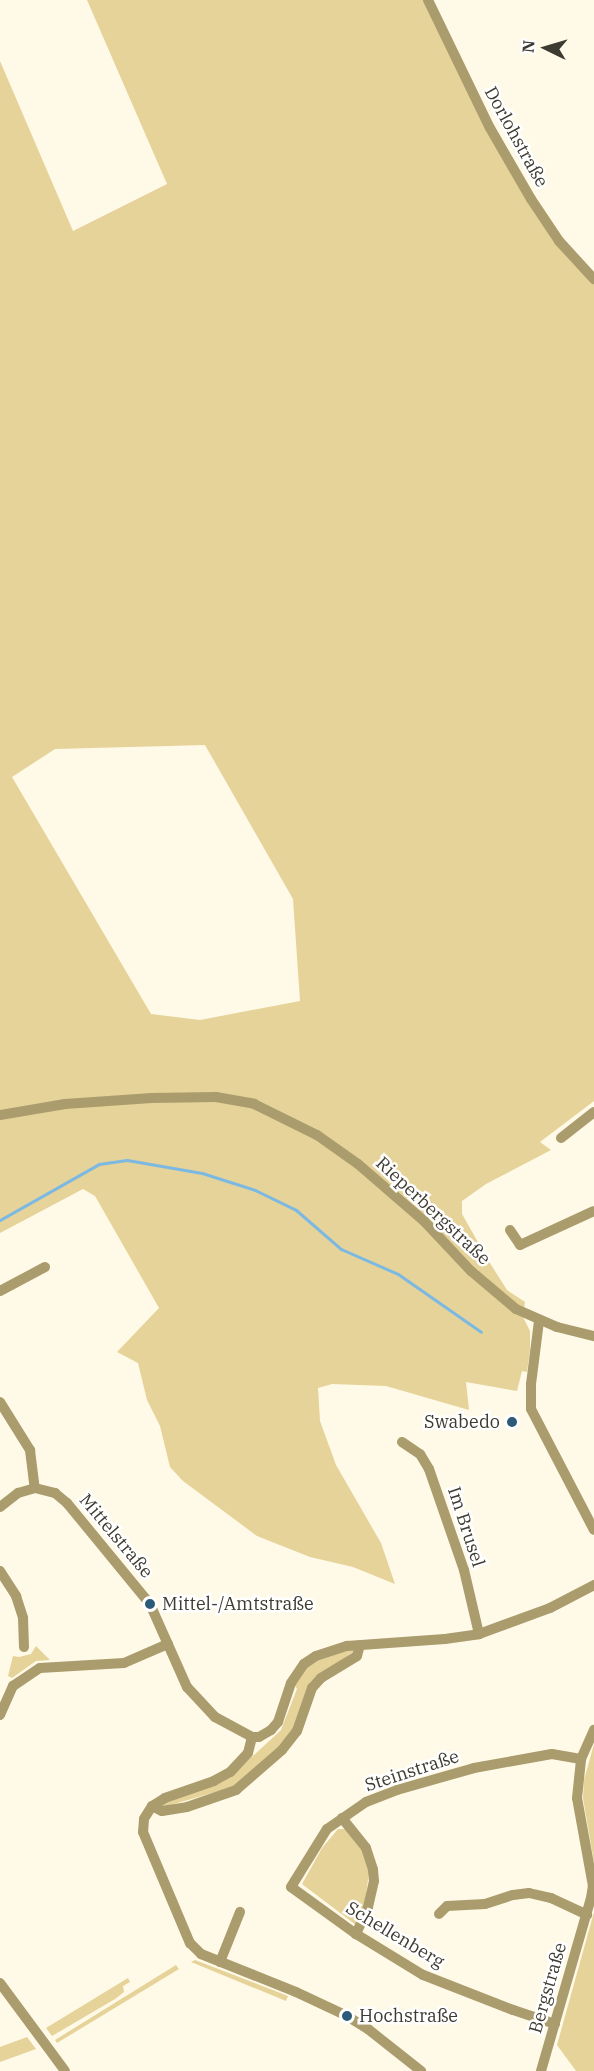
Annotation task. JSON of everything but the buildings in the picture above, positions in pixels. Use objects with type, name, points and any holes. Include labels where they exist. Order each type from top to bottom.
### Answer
[{"type":"street","name":"Dorlohstraße","points":[[428,0],[490,128],[531,199],[560,241],[594,279]]},
{"type":"street","name":"Rieperbergstraße","points":[[0,1115],[65,1104],[152,1098],[216,1097],[254,1104],[316,1135],[358,1164],[424,1221],[471,1271],[516,1309],[539,1321],[594,1336]]},
{"type":"street","points":[[561,1138],[594,1112]]},
{"type":"street","points":[[510,1230],[520,1245],[594,1211]]},
{"type":"street","points":[[0,1291],[45,1267]]},
{"type":"street","points":[[539,1321],[531,1409],[594,1530]]},
{"type":"street","points":[[0,1402],[30,1450],[35,1488],[18,1494],[0,1507]]},
{"type":"street","name":"Im Brusel","points":[[402,1442],[420,1454],[429,1469],[464,1569],[478,1634]]},
{"type":"street","name":"Mittelstraße","points":[[35,1488],[55,1492],[67,1503],[150,1604],[182,1678],[198,1700],[215,1717],[252,1737]]},
{"type":"street","points":[[0,1570],[16,1596],[23,1618],[24,1647]]},
{"type":"street","points":[[421,2071],[368,2029],[347,2016],[296,1992],[201,1954],[190,1943],[143,1832],[144,1819],[152,1806],[165,1798],[214,1781],[230,1772],[248,1753],[252,1737],[263,1736],[278,1722],[291,1683],[304,1664],[336,1648],[478,1634],[529,1617],[594,1585]]},
{"type":"street","points":[[0,1715],[12,1686],[29,1672],[40,1668],[124,1663],[168,1644]]},
{"type":"street","points":[[152,1806],[162,1811],[187,1807],[236,1790],[282,1750],[297,1731],[312,1688],[321,1678],[357,1656],[360,1645]]},
{"type":"street","name":"Bergstraße","points":[[541,2071],[587,1915],[593,1886],[577,1798],[581,1760],[594,1730]]},
{"type":"street","name":"Steinstraße","points":[[291,1887],[327,1829],[366,1802],[397,1790],[474,1768],[552,1754],[581,1760]]},
{"type":"street","points":[[342,1818],[366,1848],[373,1870],[374,1881],[368,1908],[356,1934]]},
{"type":"street","name":"Schellenberg","points":[[291,1887],[356,1934],[423,1975],[555,2024]]},
{"type":"street","points":[[439,1914],[447,1906],[485,1904],[530,1893],[551,1898],[587,1915]]},
{"type":"street","points":[[220,1962],[240,1912]]},
{"type":"street","points":[[0,1983],[65,2071]]},
{"type":"shaded area","points":[[87,0],[428,0],[531,199],[594,279],[594,1101],[540,1142],[551,1150],[486,1184],[462,1201],[462,1214],[488,1260],[507,1290],[525,1302],[523,1317],[530,1331],[530,1350],[527,1372],[522,1371],[517,1391],[466,1382],[469,1410],[386,1386],[332,1384],[318,1388],[320,1421],[336,1465],[381,1543],[395,1584],[353,1567],[310,1557],[257,1536],[183,1481],[170,1467],[160,1426],[147,1400],[138,1363],[117,1352],[159,1308],[95,1196],[83,1189],[0,1233],[0,61],[73,231],[167,184]],"holes":[[[205,745],[293,899],[300,1001],[200,1020],[151,1014],[12,777],[55,749]]]},
{"type":"shaded area","points":[[36,1646],[50,1660],[36,1661],[12,1678],[8,1676],[13,1656],[31,1654]]},
{"type":"shaded area","points":[[353,1649],[354,1651],[317,1678],[295,1727],[281,1745],[233,1787],[160,1808],[165,1803],[218,1784],[230,1777],[281,1730],[297,1689],[294,1684],[311,1663]]},
{"type":"shaded area","points":[[594,1744],[594,1862],[583,1798],[584,1780]]},
{"type":"shaded area","points":[[338,1829],[345,1829],[362,1850],[369,1873],[364,1908],[356,1925],[302,1884],[322,1848]]},
{"type":"shaded area","points":[[594,1912],[594,2071],[576,2071],[557,2045]]},
{"type":"shaded area","points":[[195,1960],[288,1996],[286,2001],[191,1962]]},
{"type":"shaded area","points":[[176,1965],[179,1969],[57,2043],[55,2040]]},
{"type":"shaded area","points":[[128,1978],[130,1982],[123,1986],[124,1992],[115,1999],[52,2036],[46,2028]]},
{"type":"shaded area","points":[[27,2037],[36,2049],[0,2062],[0,2047]]},
{"type":"waterway","points":[[0,1220],[99,1164],[127,1160],[202,1173],[255,1190],[296,1210],[341,1249],[398,1274],[481,1332]]},
{"type":"place","name":"Swabedo","points":[[512,1422]]},
{"type":"place","name":"Mittel-/Amtstraße","points":[[150,1604]]},
{"type":"place","name":"Hochstraße","points":[[347,2016]]}]
